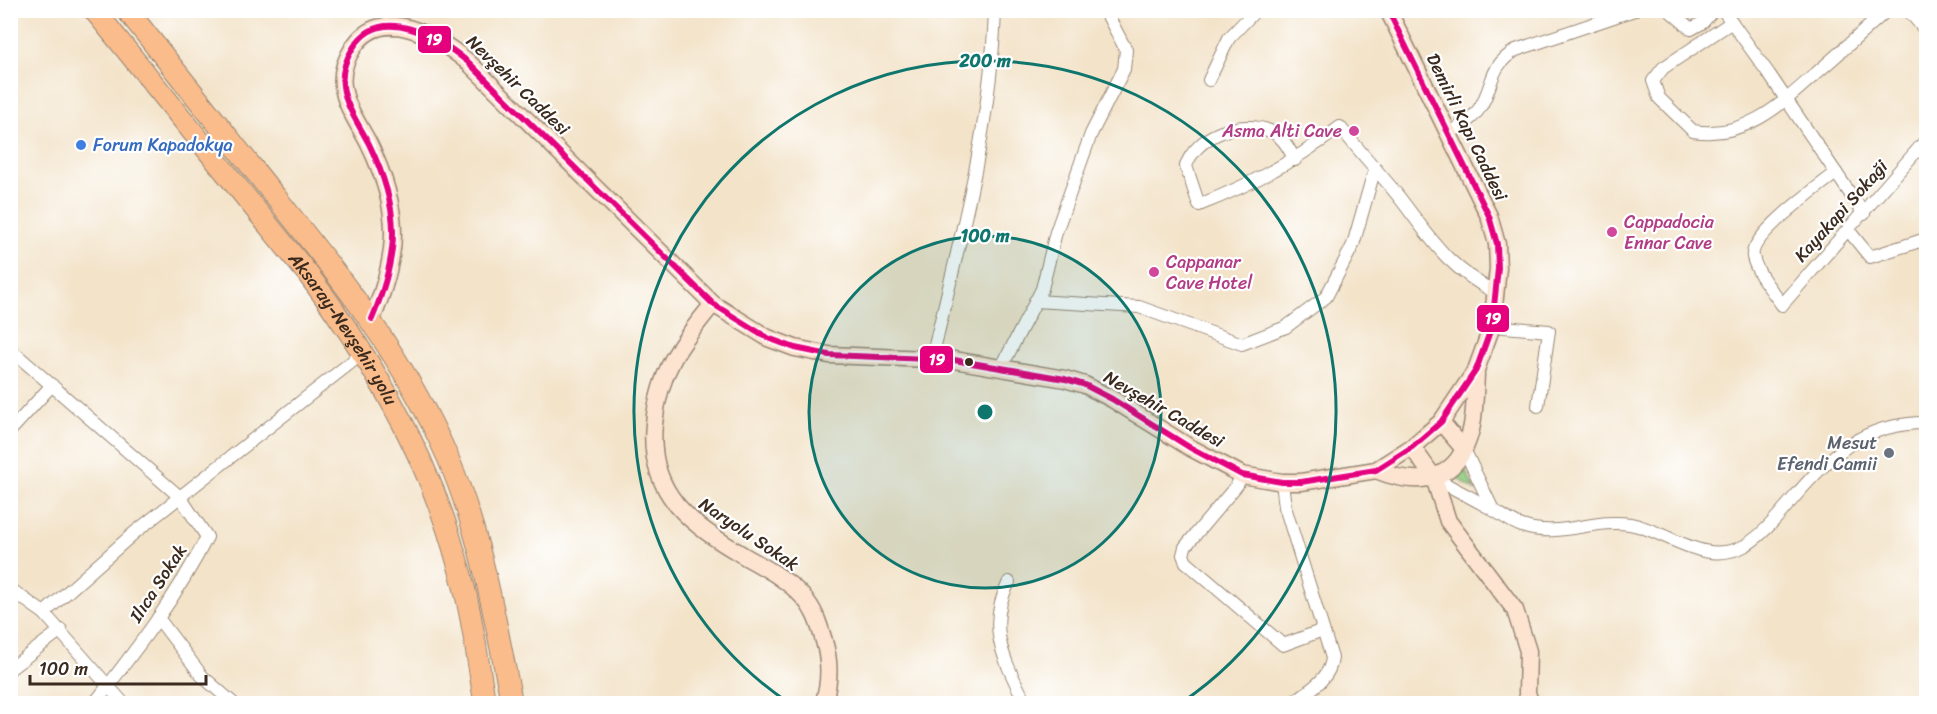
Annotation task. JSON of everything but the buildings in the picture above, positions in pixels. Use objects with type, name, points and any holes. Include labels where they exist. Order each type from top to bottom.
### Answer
[{"type":"highway","name":"Aksaray-Nevşehir yolu","points":[[82,10],[100,18],[307,273],[363,353],[415,445],[447,524],[460,573],[486,704]]},
{"type":"highway","name":"Aksaray-Nevşehir yolu","points":[[127,10],[372,319],[424,407],[449,460],[478,539],[512,704]]},
{"type":"street","points":[[932,358],[980,150],[991,72],[995,10]]},
{"type":"street","points":[[1000,368],[1042,289],[1056,232],[1091,134],[1124,69],[1126,50],[1105,10]]},
{"type":"street","points":[[1209,80],[1229,38],[1256,10]]},
{"type":"street","name":"Demirli Kapı Caddesi","points":[[1388,10],[1480,194],[1494,231],[1498,268],[1492,327],[1476,370],[1442,422],[1412,447]]},
{"type":"street","points":[[1450,134],[1480,109],[1490,80],[1507,56],[1516,50],[1634,10]]},
{"type":"street","points":[[1669,10],[1691,29],[1697,28],[1713,10]]},
{"type":"street","points":[[1723,10],[1864,214]]},
{"type":"street","points":[[1732,21],[1657,74],[1653,81],[1659,98],[1688,128],[1700,132],[1738,128],[1762,117],[1787,100],[1887,10]]},
{"type":"street","points":[[1908,10],[1926,31]]},
{"type":"street","name":"Nevşehir Caddesi","points":[[372,319],[391,269],[393,238],[391,210],[380,167],[348,103],[342,75],[347,58],[357,42],[367,33],[383,26],[397,26],[433,37],[468,62],[713,304],[748,328],[795,348],[839,356],[932,358],[1000,368],[1085,385],[1189,447],[1242,475],[1282,482],[1376,470],[1412,447]]},
{"type":"street","points":[[1295,160],[1286,144],[1270,131],[1230,129],[1195,148],[1186,166],[1199,205],[1295,160],[1340,127],[1443,255],[1476,282],[1496,293]]},
{"type":"street","name":"Kayakapi Sokaği","points":[[1836,172],[1753,245],[1752,255],[1756,265],[1782,305],[1926,141]]},
{"type":"street","points":[[1035,301],[1139,307],[1242,344],[1287,327],[1326,297],[1353,245],[1375,168]]},
{"type":"street","points":[[1849,231],[1870,257],[1926,239]]},
{"type":"street","name":"Naryolu Sokak","points":[[713,304],[678,347],[660,385],[653,433],[659,478],[673,502],[688,518],[791,585],[810,605],[818,621],[829,664],[823,704]]},
{"type":"street","points":[[1492,327],[1549,331],[1538,406]]},
{"type":"street","points":[[10,350],[180,497]]},
{"type":"street","points":[[45,613],[134,533],[363,353]]},
{"type":"street","name":"Demirli Kapı Caddesi","points":[[1464,449],[1472,428],[1476,370]]},
{"type":"street","points":[[10,431],[52,385]]},
{"type":"street","points":[[1442,422],[1464,449],[1493,510]]},
{"type":"street","points":[[1434,478],[1508,520],[1540,530],[1561,531],[1626,524],[1697,550],[1710,552],[1736,550],[1761,534],[1818,469],[1855,441],[1896,424],[1926,423]]},
{"type":"street","points":[[1412,447],[1434,478],[1448,521],[1515,610],[1528,651],[1527,693],[1531,704]]},
{"type":"street","points":[[1434,478],[1452,465],[1464,449]]},
{"type":"street","name":"Nevşehir Caddesi","points":[[1376,470],[1403,479],[1434,478]]},
{"type":"street","points":[[1242,475],[1185,547],[1183,555],[1186,562],[1283,645],[1323,630]]},
{"type":"street","points":[[1282,482],[1285,507],[1332,658],[1331,669],[1326,676],[1291,704]]},
{"type":"street","name":"Ilıca Sokak","points":[[94,704],[158,618],[193,566],[207,537],[180,497]]},
{"type":"street","points":[[1009,582],[999,602],[997,634],[1010,672],[1026,704]]},
{"type":"street","points":[[10,588],[45,613],[124,704]]},
{"type":"street","points":[[158,618],[202,676],[234,704]]},
{"type":"street","points":[[10,669],[61,630]]},
{"type":"green space","points":[[1463,466],[1476,491],[1453,475]]},
{"type":"transit line","name":"19","points":[[372,319],[388,273],[392,252],[391,211],[379,168],[344,93],[343,76],[350,52],[365,34],[379,27],[394,26],[426,35],[442,43],[468,62],[713,304],[768,338],[795,348],[829,355],[954,360],[1065,379],[1085,385],[1112,399],[1189,447],[1242,475],[1282,482],[1301,482],[1376,470],[1412,447],[1441,422],[1476,370],[1492,326],[1498,268],[1497,244],[1489,216],[1388,10]]},
{"type":"place","name":"Asma Alti Cave","points":[[1354,131]]},
{"type":"place","name":"Forum Kapadokya","points":[[81,145]]},
{"type":"place","name":"Cappadocia Ennar Cave","points":[[1612,232]]},
{"type":"place","name":"Cappanar Cave Hotel","points":[[1154,272]]},
{"type":"place","name":"Mesut Efendi Camii","points":[[1889,453]]}]
